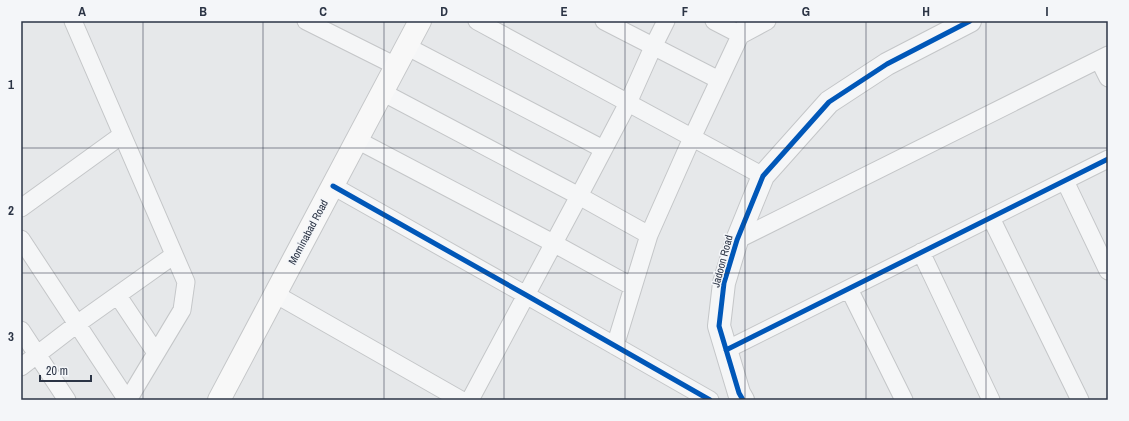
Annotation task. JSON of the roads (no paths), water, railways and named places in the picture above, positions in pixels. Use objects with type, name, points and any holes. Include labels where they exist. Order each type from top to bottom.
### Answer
[{"type":"main road","name":"Mominabad Road","points":[[219,400],[420,21]]},
{"type":"street","points":[[21,239],[128,400],[182,310],[186,282],[73,21]]},
{"type":"street","points":[[306,21],[396,66]]},
{"type":"street","points":[[478,21],[763,176]]},
{"type":"street","points":[[604,21],[719,80]]},
{"type":"street","points":[[470,400],[628,103],[666,21]]},
{"type":"street","points":[[714,21],[744,28],[767,21]]},
{"type":"street","name":"Jadoon Road","points":[[743,400],[719,326],[724,283],[737,240],[763,176],[829,102],[887,64],[970,21]]},
{"type":"street","points":[[615,346],[649,235],[692,138],[744,28]]},
{"type":"street","points":[[406,46],[603,150]]},
{"type":"street","points":[[737,240],[1104,58],[1108,78]]},
{"type":"street","points":[[382,92],[579,196],[649,235]]},
{"type":"street","points":[[21,208],[122,135]]},
{"type":"street","points":[[357,140],[553,243],[633,287]]},
{"type":"street","points":[[726,350],[1108,159]]},
{"type":"street","points":[[1065,181],[1108,271]]},
{"type":"street","points":[[333,186],[526,294],[710,400]]},
{"type":"street","points":[[991,218],[1080,400]]},
{"type":"street","points":[[921,252],[992,400]]},
{"type":"street","points":[[21,367],[77,324],[174,255]]},
{"type":"street","points":[[849,288],[904,400]]},
{"type":"street","points":[[275,294],[461,400]]},
{"type":"street","points":[[118,296],[156,354]]},
{"type":"street","points":[[21,330],[67,400]]}]
